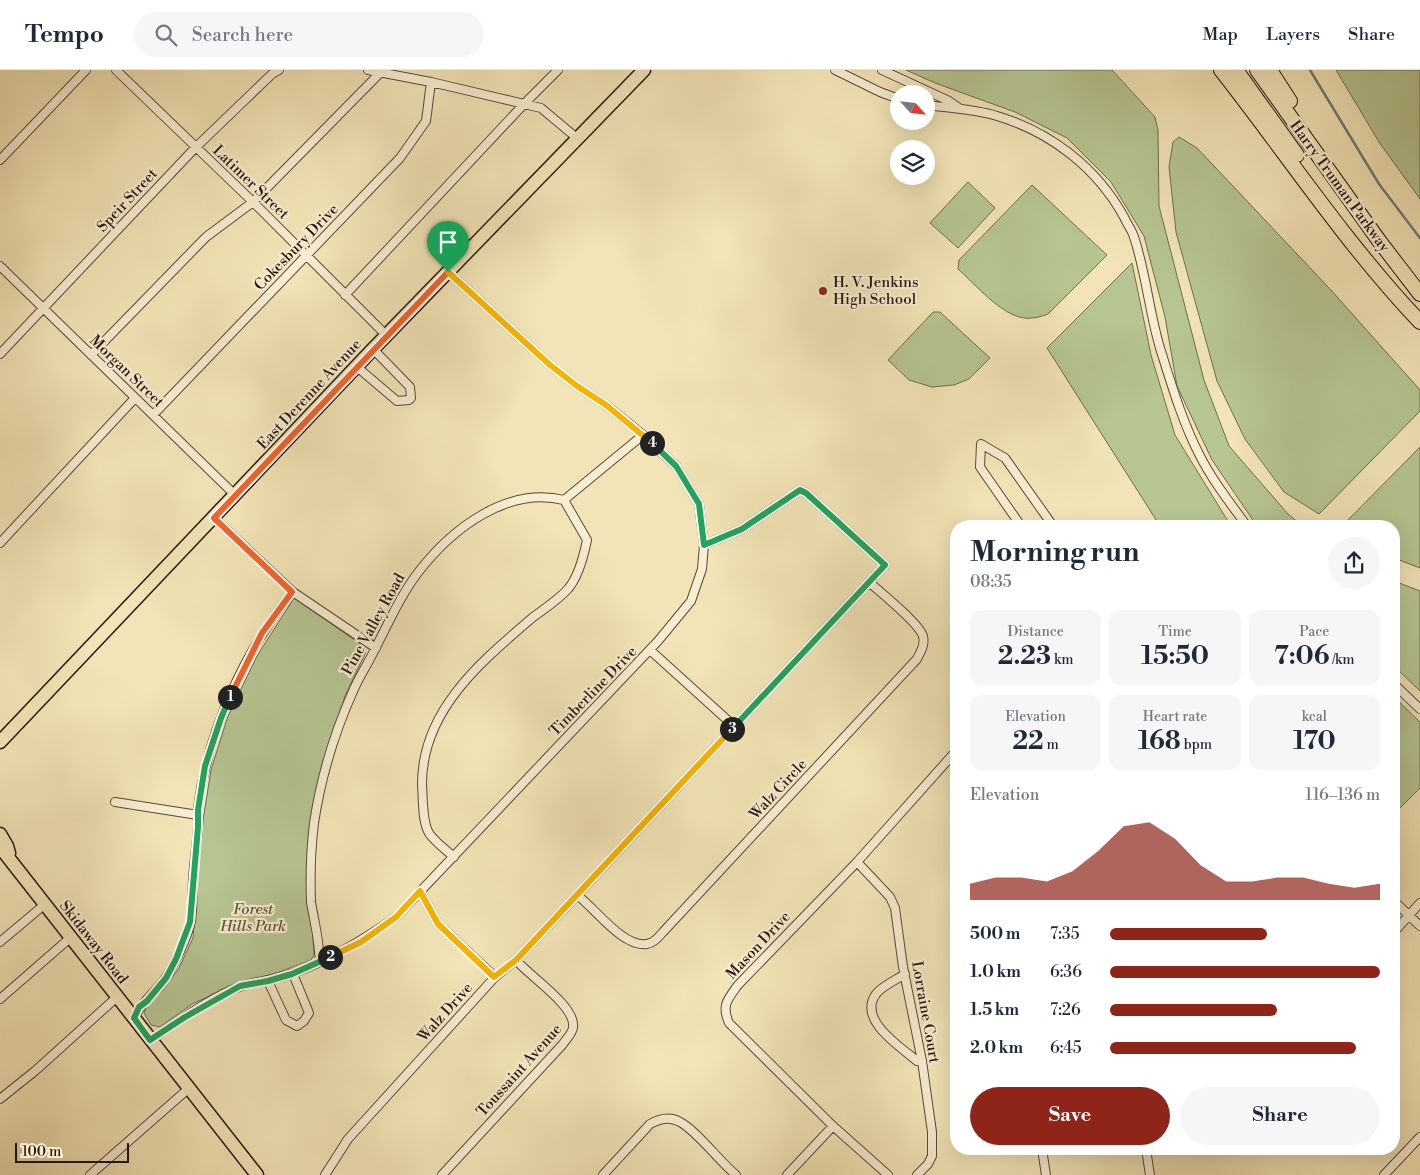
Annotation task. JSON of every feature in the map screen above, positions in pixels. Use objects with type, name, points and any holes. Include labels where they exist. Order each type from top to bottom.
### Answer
[{"type":"highway","points":[[1221,70],[1352,245],[1389,289],[1420,321]]},
{"type":"highway","name":"Harry Truman Parkway","points":[[1236,70],[1367,252],[1420,321]]},
{"type":"highway","name":"Harry Truman Parkway","points":[[1257,70],[1420,294]]},
{"type":"highway","points":[[1270,70],[1310,132],[1344,192]]},
{"type":"main road","name":"East Derenne Avenue","points":[[0,742],[373,350],[644,70]]},
{"type":"main road","points":[[0,834],[7,846],[10,861]]},
{"type":"main road","name":"Skidaway Road","points":[[0,847],[257,1175]]},
{"type":"street","points":[[0,160],[86,70]]},
{"type":"street","name":"Latimer Street","points":[[116,70],[253,202],[387,336]]},
{"type":"street","name":"Speir Street","points":[[0,354],[195,148],[272,74],[279,70]]},
{"type":"street","points":[[368,70],[431,82],[542,108],[578,139]]},
{"type":"street","points":[[345,295],[558,70]]},
{"type":"street","points":[[835,70],[890,96]]},
{"type":"street","points":[[882,70],[949,101],[961,109]]},
{"type":"street","points":[[91,355],[206,237],[253,202],[381,72]]},
{"type":"street","name":"Cokesbury Drive","points":[[153,416],[400,158],[426,121],[431,82]]},
{"type":"street","points":[[935,107],[961,109],[997,116],[1025,127],[1055,142],[1084,165],[1100,182],[1117,205],[1133,235],[1142,266],[1159,345],[1176,398],[1198,453],[1217,485],[1243,520]]},
{"type":"street","name":"Morgan Street","points":[[0,266],[235,495]]},
{"type":"street","name":"Timberline Drive","points":[[150,1040],[185,1017],[240,986],[292,974],[320,962],[361,942],[396,917],[650,650],[691,601],[702,569],[704,545],[699,504],[676,466],[643,435],[606,405],[550,365],[448,272]]},
{"type":"street","points":[[357,367],[397,401],[409,400],[411,398],[410,387],[373,350]]},
{"type":"street","points":[[0,543],[135,398]]},
{"type":"street","points":[[454,857],[429,833],[423,806],[422,774],[436,723],[458,688],[495,650],[568,589],[584,559],[588,540],[564,500],[643,435]]},
{"type":"street","points":[[1017,520],[980,468],[981,444],[1005,458],[1049,520]]},
{"type":"street","name":"Walz Drive","points":[[325,1175],[348,1139],[494,977],[516,960],[885,565],[845,527],[800,490],[742,529],[704,545]]},
{"type":"street","name":"Pine Valley Road","points":[[320,962],[312,904],[311,868],[314,824],[321,787],[339,726],[354,687],[376,648],[389,618],[419,570],[439,549],[472,520],[501,504],[520,498],[539,496],[564,500]]},
{"type":"street","points":[[214,518],[292,592],[376,648]]},
{"type":"street","name":"Walz Circle","points":[[577,895],[605,922],[626,938],[648,944],[655,941],[917,658],[923,648],[923,636],[918,626],[869,582]]},
{"type":"street","points":[[134,1018],[139,1007],[147,1001],[166,978],[176,959],[190,922],[198,815],[205,766],[221,718],[235,685],[262,633],[292,592]]},
{"type":"street","points":[[650,650],[734,726]]},
{"type":"street","points":[[1400,690],[1420,709]]},
{"type":"street","name":"Mason Drive","points":[[888,1175],[833,1126],[729,1023],[724,1012],[726,1002],[738,985],[856,862],[950,758]]},
{"type":"street","points":[[115,802],[198,815]]},
{"type":"street","name":"Lorraine Court","points":[[856,862],[890,897],[895,908],[905,974],[922,1061],[932,1132],[932,1156],[928,1164],[917,1175]]},
{"type":"street","points":[[420,891],[438,924],[494,977]]},
{"type":"street","points":[[1400,925],[1420,903]]},
{"type":"street","points":[[0,942],[44,905]]},
{"type":"street","points":[[1400,907],[1420,926]]},
{"type":"street","points":[[0,999],[70,938]]},
{"type":"street","name":"Toussaint Avenue","points":[[442,1175],[563,1044],[573,1028],[572,1016],[560,1001],[516,960]]},
{"type":"street","points":[[268,981],[286,1020],[297,1026],[304,1021],[309,1013],[292,974]]},
{"type":"street","points":[[905,974],[875,995],[871,1009],[872,1015],[875,1023],[882,1030],[917,1062],[922,1061]]},
{"type":"street","points":[[0,1099],[117,997]]},
{"type":"street","points":[[90,1175],[188,1089]]},
{"type":"street","points":[[602,1175],[650,1124],[666,1118],[678,1121],[688,1128],[736,1175]]},
{"type":"street","points":[[787,1175],[833,1126]]},
{"type":"street","points":[[1384,1175],[1420,1137]]},
{"type":"street","points":[[1043,1155],[1046,1175]]},
{"type":"street","points":[[1147,1155],[1150,1175]]},
{"type":"green space","points":[[906,70],[1112,70],[1155,117],[1158,130],[1159,206],[1204,380],[1229,446],[1295,520],[1253,520],[1212,460],[1177,386],[1165,317],[1144,236],[1111,182],[1067,138],[1015,112],[935,83]]},
{"type":"green space","points":[[1336,70],[1420,70],[1420,199],[1379,142]]},
{"type":"green space","points":[[1179,137],[1197,148],[1330,289],[1420,390],[1420,411],[1319,514],[1284,492],[1245,439],[1217,381],[1176,232],[1169,167],[1173,142]]},
{"type":"green space","points":[[968,182],[995,208],[958,248],[930,223]]},
{"type":"green space","points":[[1032,185],[1107,255],[1048,314],[1036,318],[1024,318],[1015,316],[997,305],[958,269],[959,260]]},
{"type":"green space","points":[[1132,263],[1151,355],[1175,435],[1227,520],[1156,520],[1047,348]]},
{"type":"green space","points":[[933,312],[940,312],[990,358],[969,379],[954,385],[932,387],[909,380],[888,360]]},
{"type":"green space","points":[[1420,447],[1420,568],[1400,560],[1400,520],[1348,520]]},
{"type":"green space","points":[[1400,583],[1420,591],[1420,691],[1400,672]]},
{"type":"green space","name":"Forest Hills Park","points":[[294,598],[366,648],[345,696],[327,751],[316,799],[310,888],[314,955],[311,960],[229,987],[192,1004],[160,1027],[151,1025],[144,1013],[147,1006],[163,990],[179,968],[193,938],[201,833],[211,770],[228,716],[257,656]]},
{"type":"green space","points":[[1400,703],[1420,722],[1420,788],[1400,808]]},
{"type":"waterway","points":[[1310,70],[1379,184],[1420,238]]},
{"type":"place","name":"H. V. Jenkins High School","points":[[823,291]]},
{"type":"route","points":[[448,272],[550,365],[606,405],[643,435],[676,466],[699,504],[704,545],[742,529],[800,490],[845,527],[885,565],[516,960],[494,977],[438,924],[420,891],[396,917],[361,942],[292,974],[240,986],[185,1017],[150,1040],[134,1018],[139,1007],[147,1001],[166,978],[176,959],[190,922],[198,810],[205,766],[221,718],[235,685],[262,633],[292,592],[214,518],[448,272]]}]
